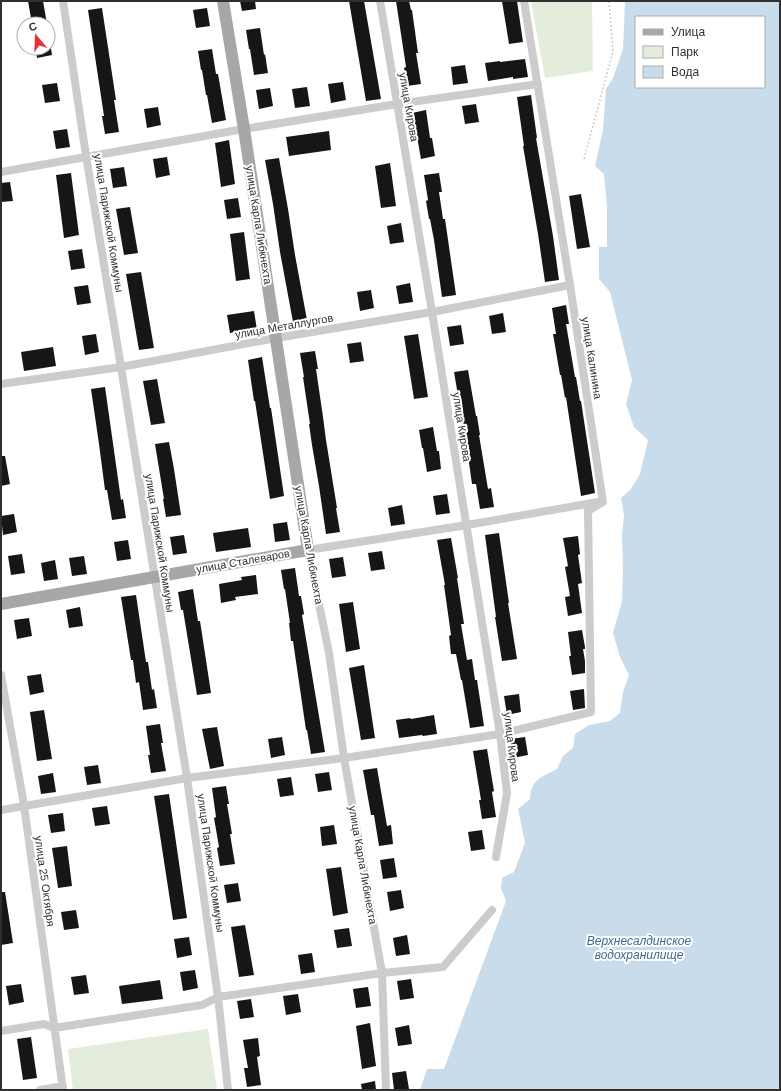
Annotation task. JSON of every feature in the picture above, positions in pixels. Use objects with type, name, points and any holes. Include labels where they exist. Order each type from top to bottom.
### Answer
[{"type":"main road","name":"улица Карла Либкнехта","points":[[223,1],[308,550]]},
{"type":"main road","name":"улица Сталеваров","points":[[1,604],[308,550]]},
{"type":"street","name":"улица Парижской Коммуны","points":[[63,1],[86,156],[122,367],[187,778],[218,997],[228,1090]]},
{"type":"street","name":"улица Кирова","points":[[380,1],[500,734],[507,793],[496,857]]},
{"type":"street","name":"улица Калинина","points":[[524,1],[570,284],[603,502]]},
{"type":"street","points":[[1,172],[244,129],[397,104],[538,84]]},
{"type":"street","name":"улица Металлургов","points":[[1,384],[122,367],[276,338],[432,312],[570,284]]},
{"type":"street","points":[[1,810],[187,778],[344,758],[500,734],[591,712],[588,511],[603,502]]},
{"type":"street","name":"улица Сталеваров","points":[[308,550],[603,502]]},
{"type":"street","name":"улица Карла Либкнехта","points":[[308,550],[329,653],[344,758],[382,973],[386,1090]]},
{"type":"street","name":"улица 25 Октября","points":[[1,675],[24,806],[63,1088]]},
{"type":"street","points":[[1,1031],[44,1024],[54,1028],[202,1005],[218,997],[382,973],[443,967],[492,910]]},
{"type":"street","points":[[40,1090],[63,1088]]},
{"type":"path","points":[[584,159],[613,51],[609,1]]},
{"type":"green space","points":[[531,1],[592,1],[593,71],[545,78]]},
{"type":"green space","points":[[208,1029],[217,1090],[73,1090],[68,1049]]},
{"type":"water","name":"Верхнесалдинское водохранилище","points":[[625,1],[780,1],[780,1090],[420,1090],[427,1069],[444,1069],[506,901],[501,888],[502,878],[514,872],[525,843],[518,809],[530,799],[535,783],[542,777],[557,769],[563,756],[573,748],[575,734],[589,725],[610,721],[620,713],[623,692],[629,675],[620,657],[613,633],[622,601],[622,535],[624,515],[621,498],[631,489],[640,474],[648,440],[634,427],[626,404],[632,380],[610,292],[599,279],[599,247],[607,247],[607,208],[604,174],[595,166],[603,130],[606,89],[613,78],[623,49]]},
{"type":"building","points":[[28,1],[43,1],[46,16],[31,16]]},
{"type":"building","points":[[240,1],[255,1],[256,9],[242,11]]},
{"type":"building","points":[[349,1],[364,1],[381,99],[366,101]]},
{"type":"building","points":[[396,1],[409,1],[412,10],[418,53],[416,53],[421,84],[407,86],[404,68],[406,67]]},
{"type":"building","points":[[502,1],[517,1],[523,42],[509,44]]},
{"type":"building","points":[[102,8],[116,100],[114,100],[119,132],[105,134],[102,116],[104,116],[88,10]]},
{"type":"building","points":[[207,8],[210,26],[196,28],[193,10]]},
{"type":"building","points":[[260,28],[268,73],[254,75],[246,30]]},
{"type":"building","points":[[212,49],[226,120],[212,123],[198,51]]},
{"type":"building","points":[[37,56],[47,56],[37,58]]},
{"type":"building","points":[[525,59],[528,77],[513,79],[513,77],[488,81],[485,63]]},
{"type":"building","points":[[465,65],[468,83],[453,85],[451,67]]},
{"type":"building","points":[[343,82],[346,100],[331,103],[328,84]]},
{"type":"building","points":[[57,83],[60,101],[45,103],[42,85]]},
{"type":"building","points":[[307,87],[310,106],[295,108],[292,89]]},
{"type":"building","points":[[270,88],[273,106],[259,109],[256,90]]},
{"type":"building","points":[[531,95],[536,138],[559,280],[545,282],[523,146],[517,97]]},
{"type":"building","points":[[476,104],[479,122],[465,124],[462,106]]},
{"type":"building","points":[[158,107],[161,125],[147,128],[144,109]]},
{"type":"building","points":[[426,110],[430,138],[432,138],[435,156],[421,159],[412,113]]},
{"type":"building","points":[[67,129],[70,147],[56,149],[53,131]]},
{"type":"building","points":[[329,131],[331,150],[289,156],[286,137]]},
{"type":"building","points":[[229,140],[235,184],[221,187],[215,143]]},
{"type":"building","points":[[167,157],[170,175],[156,178],[153,159]]},
{"type":"building","points":[[279,158],[307,320],[293,322],[265,160]]},
{"type":"building","points":[[390,163],[396,206],[381,208],[375,166]]},
{"type":"building","points":[[124,167],[127,186],[113,188],[110,169]]},
{"type":"building","points":[[71,173],[79,235],[64,238],[56,175]]},
{"type":"building","points":[[439,173],[442,192],[439,192],[443,219],[445,219],[456,295],[442,297],[434,240],[426,201],[428,200],[424,175]]},
{"type":"building","points":[[10,182],[13,201],[1,202],[1,183]]},
{"type":"building","points":[[581,194],[590,247],[577,249],[569,196]]},
{"type":"building","points":[[238,198],[241,217],[227,219],[224,200]]},
{"type":"building","points":[[130,207],[138,253],[124,255],[116,209]]},
{"type":"building","points":[[401,223],[404,242],[390,244],[387,226]]},
{"type":"building","points":[[244,232],[250,279],[236,281],[230,234]]},
{"type":"building","points":[[82,249],[85,268],[71,270],[68,251]]},
{"type":"building","points":[[141,272],[154,348],[139,350],[126,274]]},
{"type":"building","points":[[410,283],[413,302],[399,304],[396,286]]},
{"type":"building","points":[[88,285],[91,303],[77,305],[74,287]]},
{"type":"building","points":[[371,290],[374,308],[360,311],[357,292]]},
{"type":"building","points":[[566,305],[569,324],[566,324],[575,377],[581,401],[595,493],[581,496],[566,397],[565,398],[560,375],[553,334],[556,334],[552,308]]},
{"type":"building","points":[[254,311],[257,330],[230,333],[227,315]]},
{"type":"building","points":[[503,313],[506,332],[492,334],[489,316]]},
{"type":"building","points":[[461,325],[464,344],[450,346],[447,327]]},
{"type":"building","points":[[96,334],[99,352],[85,355],[82,336]]},
{"type":"building","points":[[418,334],[428,397],[414,399],[404,336]]},
{"type":"building","points":[[361,342],[364,361],[350,363],[347,344]]},
{"type":"building","points":[[53,347],[56,366],[24,371],[21,352]]},
{"type":"building","points":[[315,351],[318,369],[316,369],[340,532],[326,534],[312,445],[300,353]]},
{"type":"building","points":[[262,357],[284,496],[270,499],[248,360]]},
{"type":"building","points":[[468,370],[477,416],[488,489],[491,488],[494,507],[480,509],[476,484],[472,484],[462,413],[454,372]]},
{"type":"building","points":[[157,379],[165,423],[151,425],[143,381]]},
{"type":"building","points":[[105,387],[121,500],[123,499],[126,518],[112,520],[107,490],[105,490],[91,389]]},
{"type":"building","points":[[433,427],[437,451],[439,451],[441,469],[427,472],[419,430]]},
{"type":"building","points":[[169,442],[181,515],[166,517],[155,444]]},
{"type":"building","points":[[1,456],[5,456],[10,484],[1,486]]},
{"type":"building","points":[[447,494],[450,513],[436,515],[433,496]]},
{"type":"building","points":[[402,505],[405,524],[391,526],[388,508]]},
{"type":"building","points":[[14,514],[17,532],[3,535],[1,516]]},
{"type":"building","points":[[287,522],[290,540],[275,542],[273,524]]},
{"type":"building","points":[[248,528],[251,547],[216,552],[213,533]]},
{"type":"building","points":[[499,533],[517,659],[502,661],[485,535]]},
{"type":"building","points":[[184,535],[187,553],[173,555],[170,537]]},
{"type":"building","points":[[578,536],[580,554],[578,555],[582,583],[578,584],[582,613],[568,616],[565,597],[570,596],[565,567],[568,566],[563,538]]},
{"type":"building","points":[[451,538],[458,578],[464,624],[461,624],[467,660],[472,659],[475,680],[477,680],[484,726],[470,728],[456,654],[451,654],[449,636],[451,635],[445,585],[437,540]]},
{"type":"building","points":[[128,540],[131,559],[117,561],[114,542]]},
{"type":"building","points":[[382,551],[385,569],[371,571],[368,553]]},
{"type":"building","points":[[22,554],[25,573],[11,575],[8,556]]},
{"type":"building","points":[[84,556],[87,574],[72,576],[69,558]]},
{"type":"building","points":[[343,557],[346,576],[332,578],[329,559]]},
{"type":"building","points":[[55,560],[58,579],[44,581],[41,563]]},
{"type":"building","points":[[295,568],[299,596],[301,596],[304,614],[302,615],[325,752],[311,754],[293,641],[291,641],[290,623],[281,570]]},
{"type":"building","points":[[256,575],[258,594],[235,597],[236,600],[221,603],[219,584],[242,580],[241,577]]},
{"type":"building","points":[[193,589],[198,621],[200,621],[211,693],[197,695],[183,610],[181,610],[178,592]]},
{"type":"building","points":[[136,595],[146,662],[148,662],[152,690],[154,689],[157,708],[143,710],[139,682],[136,683],[133,660],[131,660],[121,597]]},
{"type":"building","points":[[353,602],[360,649],[346,652],[339,604]]},
{"type":"building","points":[[80,607],[83,626],[69,628],[66,610]]},
{"type":"building","points":[[29,618],[32,636],[17,639],[14,620]]},
{"type":"building","points":[[582,630],[585,647],[585,649],[583,649],[585,673],[572,675],[569,656],[571,656],[568,632]]},
{"type":"building","points":[[364,665],[375,738],[361,740],[349,668]]},
{"type":"building","points":[[41,674],[44,692],[30,695],[27,676]]},
{"type":"building","points":[[584,689],[585,708],[573,710],[570,691]]},
{"type":"building","points":[[519,694],[521,712],[507,715],[504,696]]},
{"type":"building","points":[[44,710],[52,759],[37,761],[30,712]]},
{"type":"building","points":[[434,715],[437,734],[399,738],[396,720]]},
{"type":"building","points":[[160,724],[163,743],[161,743],[166,771],[151,773],[146,726]]},
{"type":"building","points":[[217,727],[224,766],[210,769],[202,729]]},
{"type":"building","points":[[282,737],[285,755],[271,758],[268,739]]},
{"type":"building","points":[[525,737],[528,755],[513,758],[510,739]]},
{"type":"building","points":[[487,749],[494,791],[492,792],[496,817],[482,819],[479,800],[481,800],[473,751]]},
{"type":"building","points":[[98,765],[101,783],[87,785],[84,767]]},
{"type":"building","points":[[377,768],[387,826],[391,825],[393,844],[379,846],[374,815],[371,815],[363,770]]},
{"type":"building","points":[[329,772],[332,790],[318,792],[315,774]]},
{"type":"building","points":[[53,773],[56,792],[41,794],[38,776]]},
{"type":"building","points":[[291,777],[294,795],[280,797],[277,779]]},
{"type":"building","points":[[226,786],[229,804],[227,804],[232,834],[230,834],[235,864],[220,866],[212,788]]},
{"type":"building","points":[[169,794],[187,918],[173,920],[154,796]]},
{"type":"building","points":[[107,806],[110,824],[95,826],[92,808]]},
{"type":"building","points":[[63,813],[65,831],[51,833],[48,815]]},
{"type":"building","points":[[334,825],[337,844],[322,846],[320,827]]},
{"type":"building","points":[[482,830],[485,849],[471,851],[468,832]]},
{"type":"building","points":[[67,846],[72,886],[58,888],[52,848]]},
{"type":"building","points":[[394,858],[397,877],[383,879],[380,860]]},
{"type":"building","points":[[341,867],[348,913],[333,916],[326,869]]},
{"type":"building","points":[[238,883],[241,901],[227,903],[224,885]]},
{"type":"building","points":[[401,890],[404,908],[390,911],[387,892]]},
{"type":"building","points":[[1,892],[5,892],[13,943],[1,945]]},
{"type":"building","points":[[76,910],[79,928],[64,930],[61,912]]},
{"type":"building","points":[[245,925],[254,975],[239,977],[231,927]]},
{"type":"building","points":[[349,928],[352,946],[337,948],[334,930]]},
{"type":"building","points":[[407,935],[410,954],[396,956],[393,938]]},
{"type":"building","points":[[189,937],[192,955],[177,958],[174,939]]},
{"type":"building","points":[[312,953],[315,972],[301,974],[298,955]]},
{"type":"building","points":[[195,970],[198,988],[183,991],[180,972]]},
{"type":"building","points":[[86,975],[89,993],[74,995],[71,977]]},
{"type":"building","points":[[411,979],[414,998],[400,1000],[397,981]]},
{"type":"building","points":[[160,980],[163,999],[122,1004],[119,986]]},
{"type":"building","points":[[21,984],[24,1002],[9,1005],[6,986]]},
{"type":"building","points":[[368,987],[371,1006],[356,1008],[353,989]]},
{"type":"building","points":[[298,994],[301,1012],[286,1015],[283,996]]},
{"type":"building","points":[[251,999],[254,1017],[240,1019],[237,1001]]},
{"type":"building","points":[[370,1023],[376,1066],[362,1069],[356,1026]]},
{"type":"building","points":[[409,1025],[412,1044],[398,1046],[395,1028]]},
{"type":"building","points":[[31,1037],[37,1078],[23,1080],[17,1039]]},
{"type":"building","points":[[258,1038],[260,1056],[257,1057],[261,1085],[247,1087],[244,1068],[248,1068],[243,1040]]},
{"type":"building","points":[[406,1071],[409,1089],[394,1090],[392,1073]]},
{"type":"building","points":[[375,1081],[376,1090],[362,1090],[361,1084]]}]
